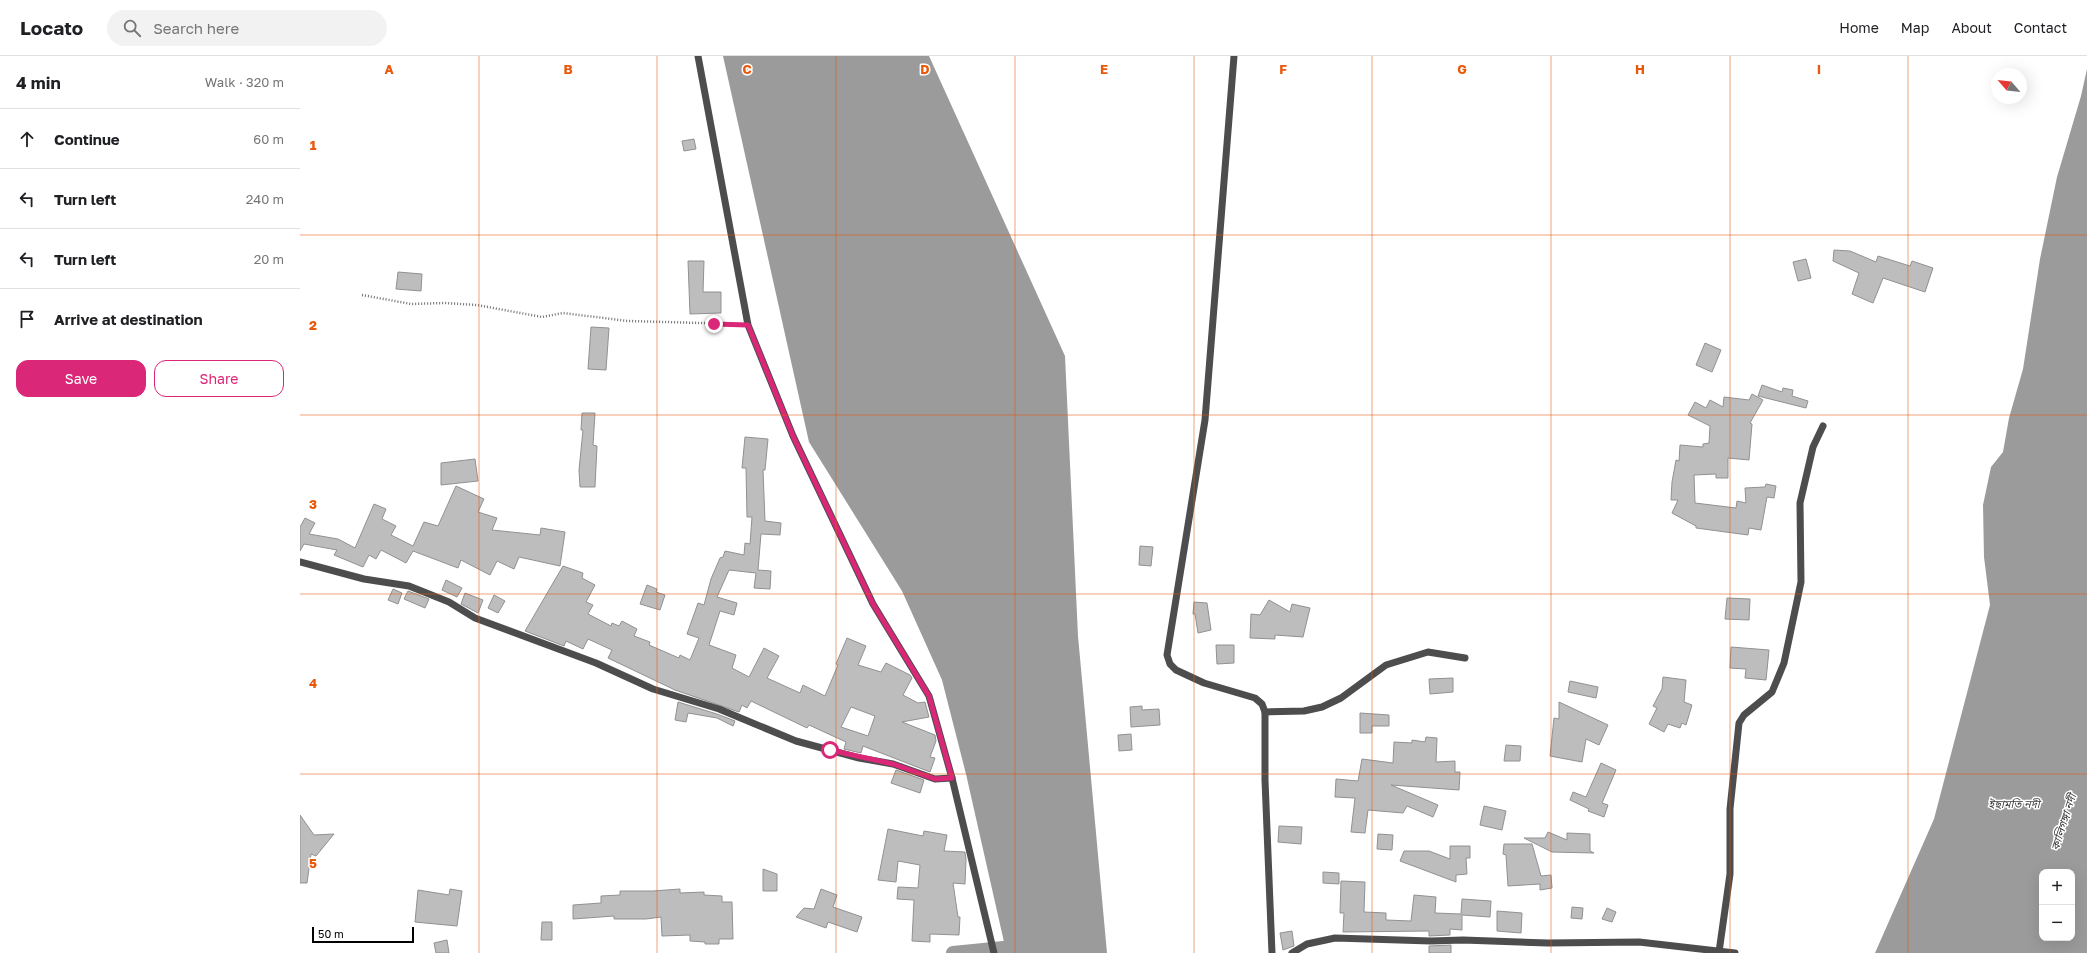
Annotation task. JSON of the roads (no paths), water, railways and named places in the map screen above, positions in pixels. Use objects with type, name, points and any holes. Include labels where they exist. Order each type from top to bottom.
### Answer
[{"type":"street","points":[[698,56],[748,325],[793,436],[873,604],[929,696],[952,778],[994,953]]},
{"type":"street","points":[[1234,56],[1205,420],[1167,655],[1170,664],[1176,670],[1204,683],[1255,698],[1262,704],[1266,712],[1266,793],[1272,953]]},
{"type":"street","points":[[1719,952],[1730,874],[1730,809],[1739,723],[1744,715],[1772,692],[1784,663],[1802,582],[1800,504],[1813,447],[1823,426]]},
{"type":"street","points":[[300,562],[364,579],[409,586],[449,602],[475,618],[596,663],[653,689],[719,709],[796,741],[858,758],[893,764],[935,779],[952,778]]},
{"type":"street","points":[[1266,712],[1304,711],[1322,707],[1341,698],[1386,665],[1428,652],[1465,658]]},
{"type":"street","points":[[1292,953],[1307,944],[1335,938],[1548,943],[1639,942],[1735,953]]},
{"type":"water","points":[[723,56],[929,56],[1065,356],[1078,636],[1107,953],[1008,953],[1004,942],[966,774],[942,680],[902,591],[809,442]]},
{"type":"water","name":"ইছামতি নদী","points":[[2087,69],[2087,953],[1875,953],[1934,819],[1990,605],[1984,557],[1983,505],[1991,467],[2003,452],[2009,418],[2023,369],[2040,259],[2057,177],[2081,96]]},
{"type":"waterway","points":[[953,953],[1024,946]]},
{"type":"water label","name":"কালিগঙ্গা নদী","points":[[2063,822]]}]
